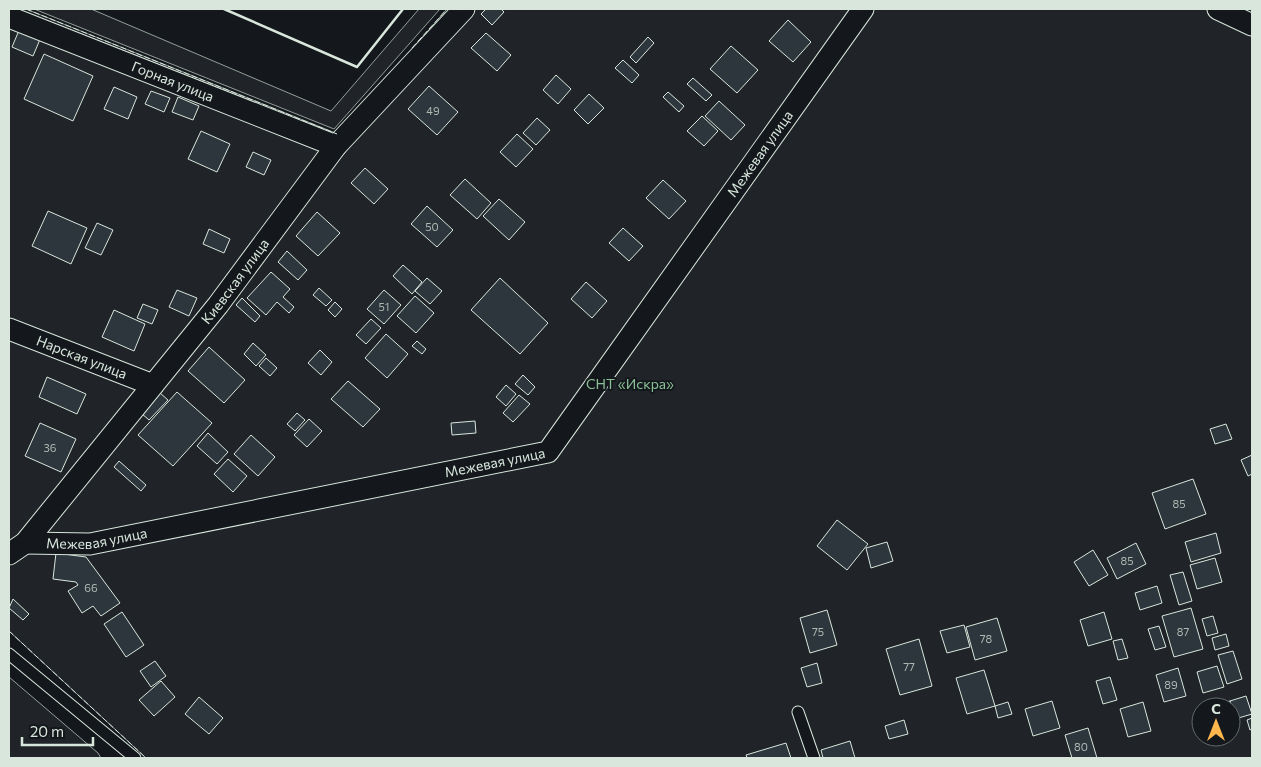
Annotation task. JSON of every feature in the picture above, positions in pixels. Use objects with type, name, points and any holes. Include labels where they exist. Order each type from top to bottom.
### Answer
[{"type":"street","name":"Киевская улица","points":[[17,549],[218,305],[336,146],[464,9]]},
{"type":"street","name":"Межевая улица","points":[[17,549],[90,544],[548,452],[863,9]]},
{"type":"street","points":[[1218,9],[1252,25]]},
{"type":"street","name":"Горная улица","points":[[9,18],[336,146]]},
{"type":"street","name":"Нарская улица","points":[[9,328],[153,385]]},
{"type":"lane","points":[[9,654],[135,758]]},
{"type":"lane","points":[[798,712],[814,758]]},
{"type":"green space","name":"СНТ «Искра»","points":[[9,9],[26,9],[338,134],[447,9],[1252,9],[1252,758],[146,758],[9,631]]},
{"type":"green space","points":[[34,9],[91,9],[331,111],[419,9],[440,9],[334,129]]},
{"type":"green space","points":[[9,677],[98,753],[101,758],[9,758]]},
{"type":"building","points":[[486,9],[501,9],[504,12],[492,25],[481,14]]},
{"type":"building","points":[[788,20],[811,42],[793,62],[769,41]]},
{"type":"building","points":[[20,28],[41,37],[33,56],[12,47]]},
{"type":"building","points":[[486,33],[511,55],[497,71],[471,48]]},
{"type":"building","points":[[648,37],[654,43],[636,63],[630,57]]},
{"type":"building","points":[[731,46],[758,70],[737,93],[710,69]]},
{"type":"building","points":[[44,54],[93,76],[73,121],[24,99]]},
{"type":"building","points":[[623,60],[639,75],[632,83],[615,68]]},
{"type":"building","points":[[556,75],[571,89],[558,104],[543,90]]},
{"type":"building","points":[[693,78],[712,95],[706,101],[687,84]]},
{"type":"building","points":[[429,86],[458,112],[437,135],[408,109]]},
{"type":"building","points":[[114,87],[137,97],[128,119],[104,109]]},
{"type":"building","points":[[151,91],[170,98],[164,112],[145,104]]},
{"type":"building","points":[[668,92],[684,106],[679,112],[663,97]]},
{"type":"building","points":[[589,94],[604,108],[588,124],[574,110]]},
{"type":"building","points":[[178,97],[199,106],[193,120],[172,112]]},
{"type":"building","points":[[719,101],[745,125],[731,140],[705,116]]},
{"type":"building","points":[[702,116],[718,131],[704,146],[687,131]]},
{"type":"building","points":[[537,118],[550,130],[536,145],[523,133]]},
{"type":"building","points":[[201,131],[230,144],[217,172],[188,159]]},
{"type":"building","points":[[517,134],[533,149],[516,167],[500,152]]},
{"type":"building","points":[[253,152],[271,160],[264,175],[246,167]]},
{"type":"building","points":[[365,168],[388,189],[374,204],[351,183]]},
{"type":"building","points":[[465,179],[491,203],[477,219],[450,195]]},
{"type":"building","points":[[663,180],[686,201],[669,219],[646,198]]},
{"type":"building","points":[[499,199],[525,222],[509,240],[483,216]]},
{"type":"building","points":[[427,206],[453,230],[437,247],[411,224]]},
{"type":"building","points":[[48,211],[87,228],[71,264],[32,246]]},
{"type":"building","points":[[317,212],[340,233],[318,256],[296,236]]},
{"type":"building","points":[[97,223],[113,230],[101,255],[85,248]]},
{"type":"building","points":[[623,228],[643,246],[629,261],[609,243]]},
{"type":"building","points":[[209,229],[230,239],[224,253],[203,244]]},
{"type":"building","points":[[287,251],[307,270],[298,280],[278,262]]},
{"type":"building","points":[[403,265],[422,282],[412,294],[393,276]]},
{"type":"building","points":[[271,272],[290,289],[283,297],[294,307],[289,313],[277,302],[266,315],[247,298]]},
{"type":"building","points":[[427,278],[442,291],[430,304],[415,291]]},
{"type":"building","points":[[500,278],[548,323],[520,354],[471,310]]},
{"type":"building","points":[[586,282],[607,301],[592,318],[571,299]]},
{"type":"building","points":[[319,288],[332,300],[326,306],[313,295]]},
{"type":"building","points":[[177,290],[197,298],[189,316],[169,307]]},
{"type":"building","points":[[384,290],[401,305],[384,324],[367,309]]},
{"type":"building","points":[[415,296],[434,313],[416,333],[397,316]]},
{"type":"building","points":[[242,298],[260,316],[255,322],[236,305]]},
{"type":"building","points":[[335,302],[342,309],[335,317],[328,310]]},
{"type":"building","points":[[143,304],[158,310],[152,324],[137,318]]},
{"type":"building","points":[[114,310],[145,324],[134,351],[102,337]]},
{"type":"building","points":[[371,319],[381,328],[366,344],[356,335]]},
{"type":"building","points":[[386,334],[408,354],[387,378],[365,358]]},
{"type":"building","points":[[417,341],[426,349],[422,354],[412,346]]},
{"type":"building","points":[[253,343],[266,355],[256,366],[244,354]]},
{"type":"building","points":[[209,347],[245,380],[224,403],[188,371]]},
{"type":"building","points":[[320,350],[332,362],[321,375],[308,363]]},
{"type":"building","points":[[266,358],[277,368],[270,376],[259,366]]},
{"type":"building","points":[[523,375],[535,387],[528,395],[515,384]]},
{"type":"building","points":[[47,377],[86,394],[77,414],[39,397]]},
{"type":"building","points":[[348,381],[380,409],[363,427],[331,399]]},
{"type":"building","points":[[506,385],[516,394],[506,406],[496,397]]},
{"type":"building","points":[[177,392],[212,423],[173,466],[138,435]]},
{"type":"building","points":[[160,393],[168,400],[149,420],[141,413]]},
{"type":"building","points":[[519,395],[530,404],[513,422],[503,413]]},
{"type":"building","points":[[297,413],[305,420],[295,431],[287,424]]},
{"type":"building","points":[[309,419],[322,431],[307,447],[294,435]]},
{"type":"building","points":[[475,421],[476,433],[452,435],[451,423]]},
{"type":"building","points":[[40,423],[76,439],[61,472],[25,456]]},
{"type":"building","points":[[1226,424],[1232,439],[1215,444],[1210,429]]},
{"type":"building","points":[[208,433],[228,452],[217,464],[197,446]]},
{"type":"building","points":[[251,435],[275,457],[258,476],[234,454]]},
{"type":"building","points":[[1252,455],[1252,474],[1248,476],[1241,460]]},
{"type":"building","points":[[228,459],[247,476],[233,492],[214,474]]},
{"type":"building","points":[[119,461],[146,485],[141,491],[114,467]]},
{"type":"building","points":[[1193,479],[1206,514],[1165,529],[1152,493]]},
{"type":"building","points":[[837,520],[868,544],[847,570],[817,546]]},
{"type":"building","points":[[1216,533],[1221,553],[1191,562],[1185,542]]},
{"type":"building","points":[[887,542],[893,561],[871,568],[866,548]]},
{"type":"building","points":[[1136,543],[1146,564],[1117,579],[1107,558]]},
{"type":"building","points":[[1093,550],[1108,575],[1089,586],[1074,562]]},
{"type":"building","points":[[56,553],[86,557],[120,603],[101,616],[93,606],[82,613],[68,591],[78,585],[76,582],[53,579]]},
{"type":"building","points":[[1215,558],[1222,582],[1197,589],[1190,565]]},
{"type":"building","points":[[1183,572],[1192,601],[1179,605],[1170,575]]},
{"type":"building","points":[[1157,586],[1162,603],[1140,610],[1135,593]]},
{"type":"building","points":[[13,599],[29,614],[23,620],[9,608]]},
{"type":"building","points":[[1191,608],[1203,649],[1174,657],[1162,616]]},
{"type":"building","points":[[827,610],[837,645],[810,653],[800,618]]},
{"type":"building","points":[[122,612],[144,645],[126,657],[104,624]]},
{"type":"building","points":[[1104,612],[1112,639],[1088,646],[1080,620]]},
{"type":"building","points":[[1213,616],[1218,633],[1207,636],[1202,619]]},
{"type":"building","points":[[997,618],[1007,651],[975,660],[966,627]]},
{"type":"building","points":[[964,625],[970,647],[947,653],[940,631]]},
{"type":"building","points":[[1159,626],[1166,647],[1155,650],[1148,629]]},
{"type":"building","points":[[1226,634],[1229,646],[1215,650],[1212,638]]},
{"type":"building","points":[[919,639],[932,686],[900,695],[886,649]]},
{"type":"building","points":[[1122,639],[1128,658],[1118,660],[1113,641]]},
{"type":"building","points":[[1233,651],[1242,679],[1227,684],[1218,655]]},
{"type":"building","points":[[155,661],[166,676],[151,687],[140,671]]},
{"type":"building","points":[[817,663],[822,683],[807,687],[801,668]]},
{"type":"building","points":[[1217,666],[1224,687],[1203,693],[1197,672]]},
{"type":"building","points":[[1178,668],[1186,696],[1164,702],[1156,675]]},
{"type":"building","points":[[984,670],[995,706],[967,714],[956,678]]},
{"type":"building","points":[[1110,677],[1117,700],[1103,704],[1096,681]]},
{"type":"building","points":[[161,681],[175,697],[154,716],[139,700]]},
{"type":"building","points":[[1246,696],[1252,714],[1241,717],[1241,698]]},
{"type":"building","points":[[199,697],[223,718],[209,734],[185,714]]},
{"type":"building","points":[[1052,701],[1060,728],[1033,736],[1025,709]]},
{"type":"building","points":[[1008,702],[1012,714],[998,718],[995,706]]},
{"type":"building","points":[[1143,702],[1151,731],[1128,737],[1120,709]]},
{"type":"building","points":[[1252,718],[1252,729],[1250,730],[1247,720]]},
{"type":"building","points":[[904,720],[908,734],[889,739],[885,726]]},
{"type":"building","points":[[1088,728],[1097,758],[1072,758],[1065,735]]},
{"type":"building","points":[[850,741],[855,758],[823,758],[821,750]]},
{"type":"building","points":[[786,743],[791,758],[747,758],[746,755]]},
{"type":"fence","points":[[26,9],[337,134]]},
{"type":"fence","points":[[412,48],[447,9]]},
{"type":"fence","points":[[9,631],[146,758]]},
{"type":"wall","points":[[224,9],[357,67],[403,9]]}]
